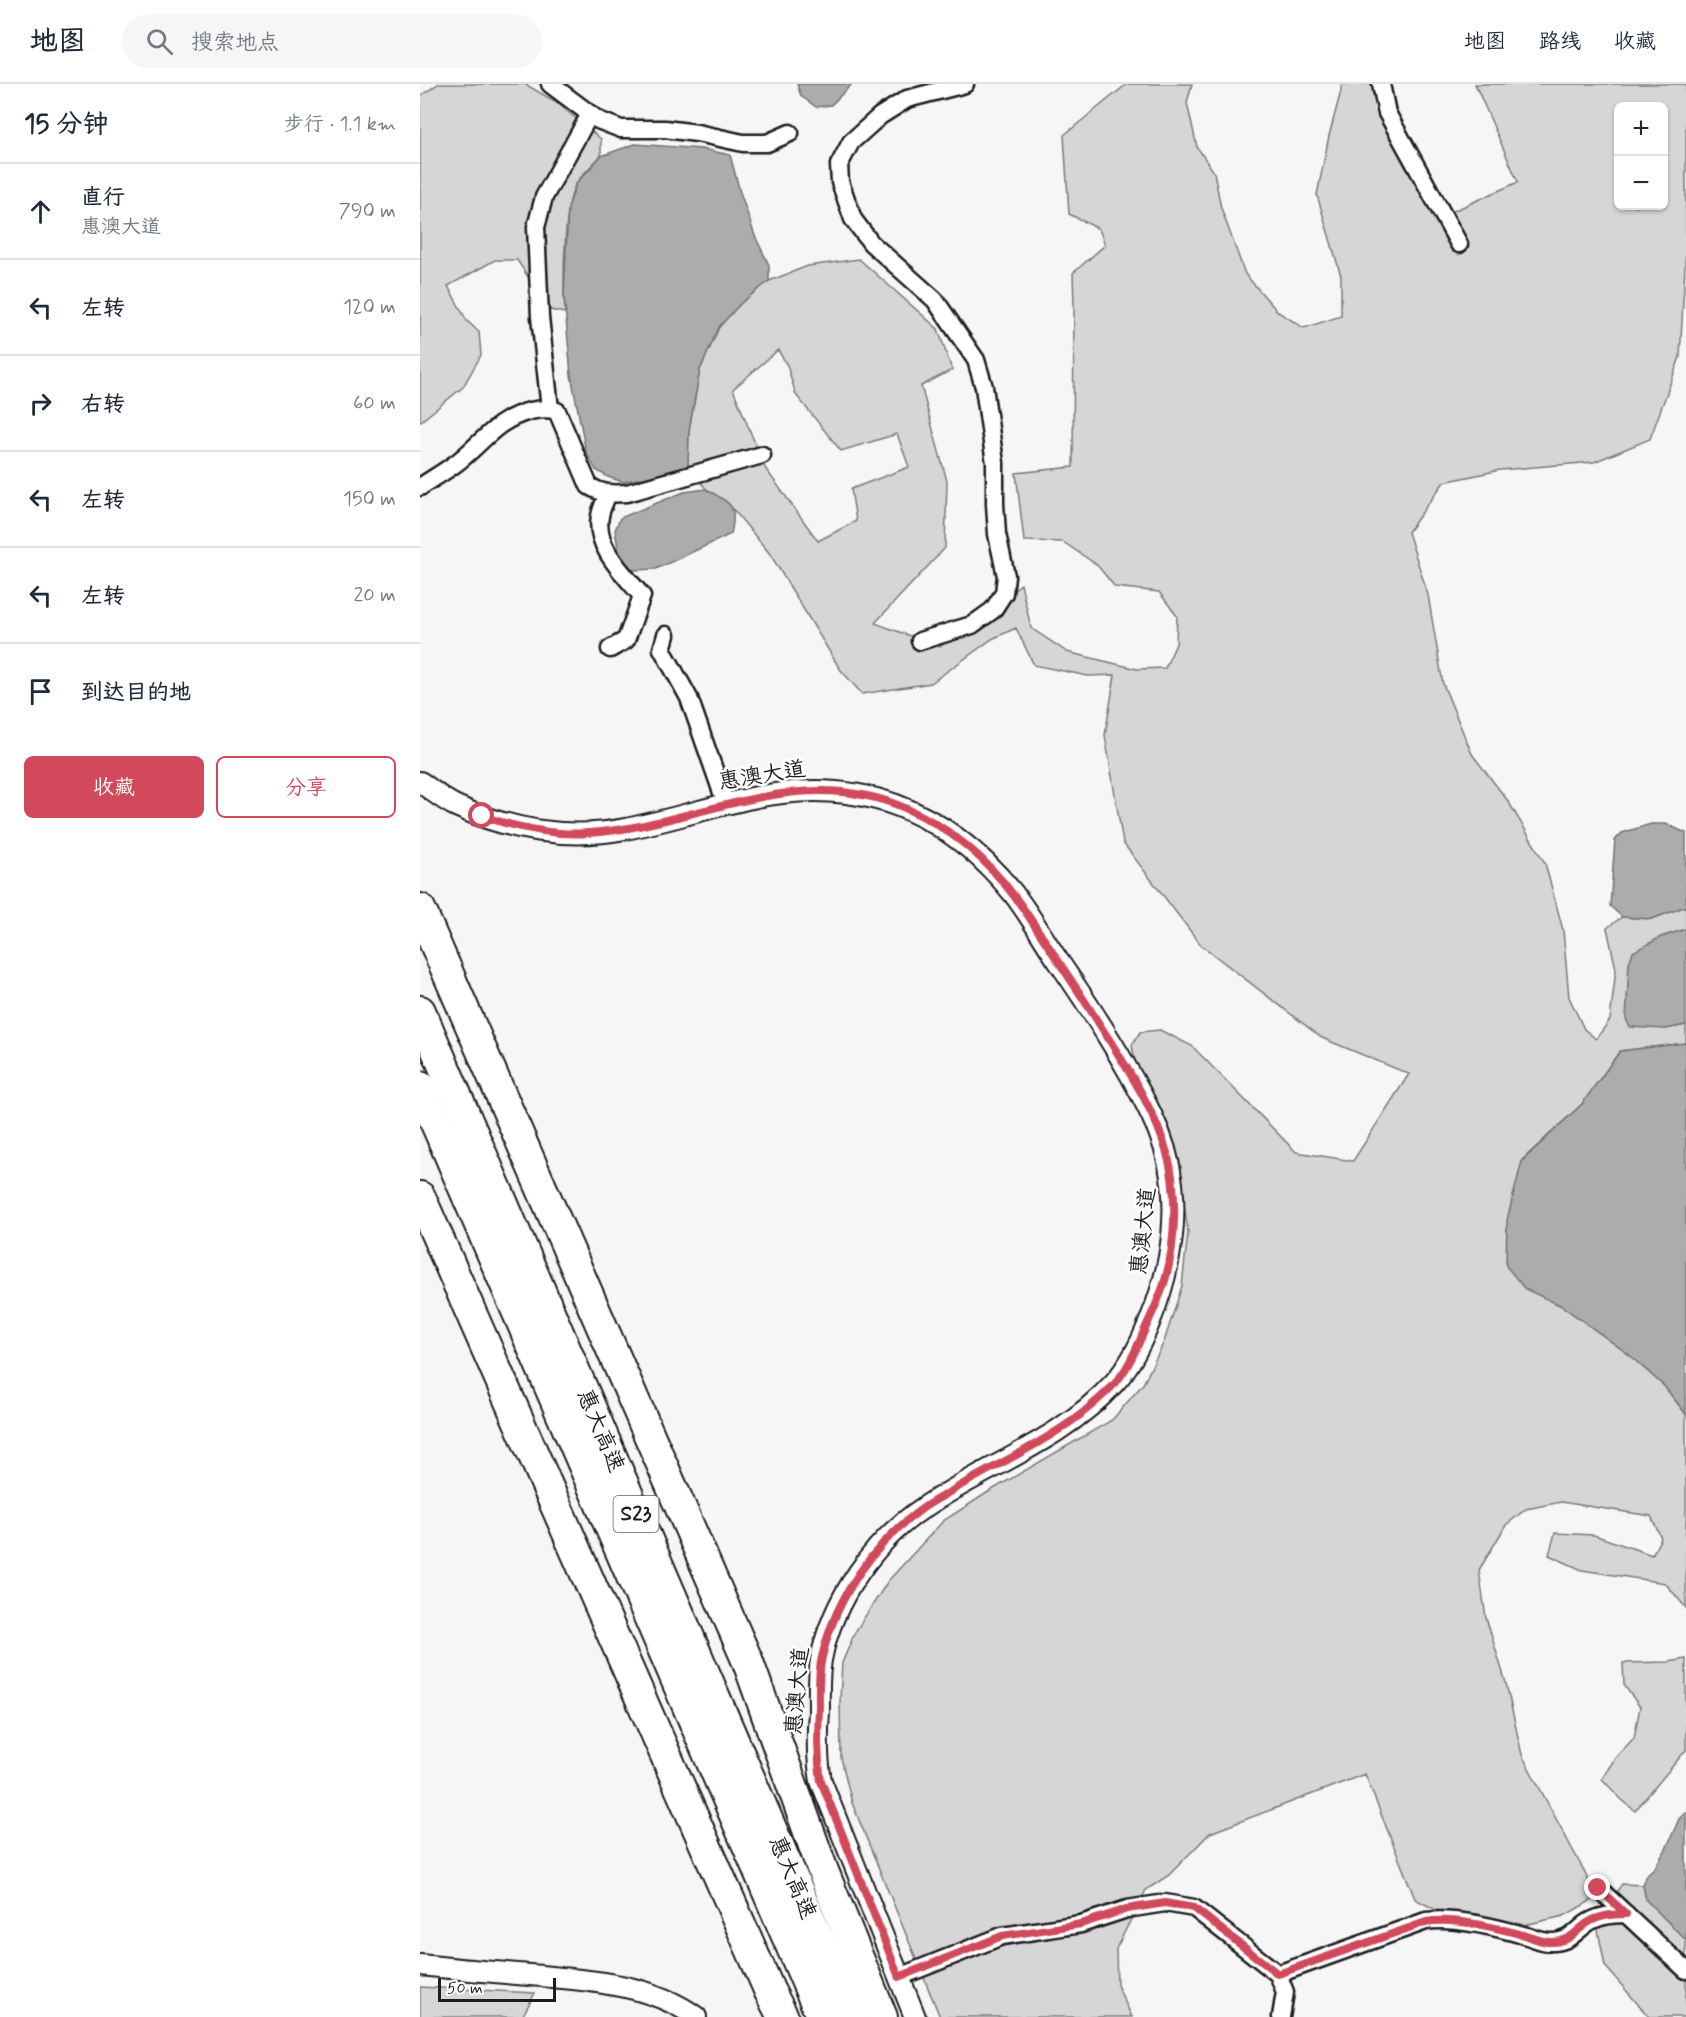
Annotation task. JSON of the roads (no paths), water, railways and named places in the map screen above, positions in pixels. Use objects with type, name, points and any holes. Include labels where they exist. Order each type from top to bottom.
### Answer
[{"type":"highway","points":[[420,909],[748,1662],[824,1871],[882,2017]]},
{"type":"highway","name":"惠大高速","points":[[420,1011],[852,2017]]},
{"type":"highway","name":"惠大高速","points":[[420,1086],[822,2017]]},
{"type":"highway","points":[[420,1197],[783,2017]]},
{"type":"street","points":[[550,84],[598,120],[621,129],[697,133],[743,143],[766,143],[790,133]]},
{"type":"street","points":[[920,641],[972,625],[993,610],[1004,592],[1006,576],[997,534],[995,463],[984,387],[976,360],[935,300],[871,243],[853,219],[840,182],[839,165],[850,142],[880,116],[908,99],[965,84]]},
{"type":"street","points":[[1381,84],[1388,113],[1459,244]]},
{"type":"street","points":[[550,409],[540,317],[536,226],[544,197],[590,114]]},
{"type":"street","points":[[420,487],[456,464],[497,426],[514,415],[538,409],[557,411],[589,486],[608,494],[627,493],[762,455]]},
{"type":"street","points":[[608,494],[600,516],[599,530],[602,544],[642,596],[626,640],[610,649]]},
{"type":"street","points":[[666,635],[662,649],[689,698],[726,804]]},
{"type":"street","name":"惠澳大道","points":[[420,782],[452,804],[515,827],[584,834],[625,829],[756,797],[791,792],[851,792],[908,809],[939,826],[963,843],[1013,893],[1079,992],[1140,1091],[1158,1126],[1173,1176],[1174,1213],[1171,1249],[1164,1283],[1135,1351],[1117,1381],[1078,1416],[924,1507],[895,1532],[861,1569],[841,1602],[821,1661],[817,1757],[821,1781],[915,2017]]},
{"type":"street","points":[[1598,1888],[1686,1970]]},
{"type":"street","points":[[899,1977],[1002,1936],[1081,1924],[1127,1909],[1165,1903],[1194,1908],[1278,1974],[1285,1992],[1281,2017]]},
{"type":"street","points":[[1278,1974],[1426,1922],[1443,1919],[1529,1936],[1543,1942],[1557,1942],[1570,1939],[1587,1923],[1610,1914],[1626,1914]]},
{"type":"street","points":[[420,1965],[606,1982],[644,1992],[686,2010],[696,2017]]}]
